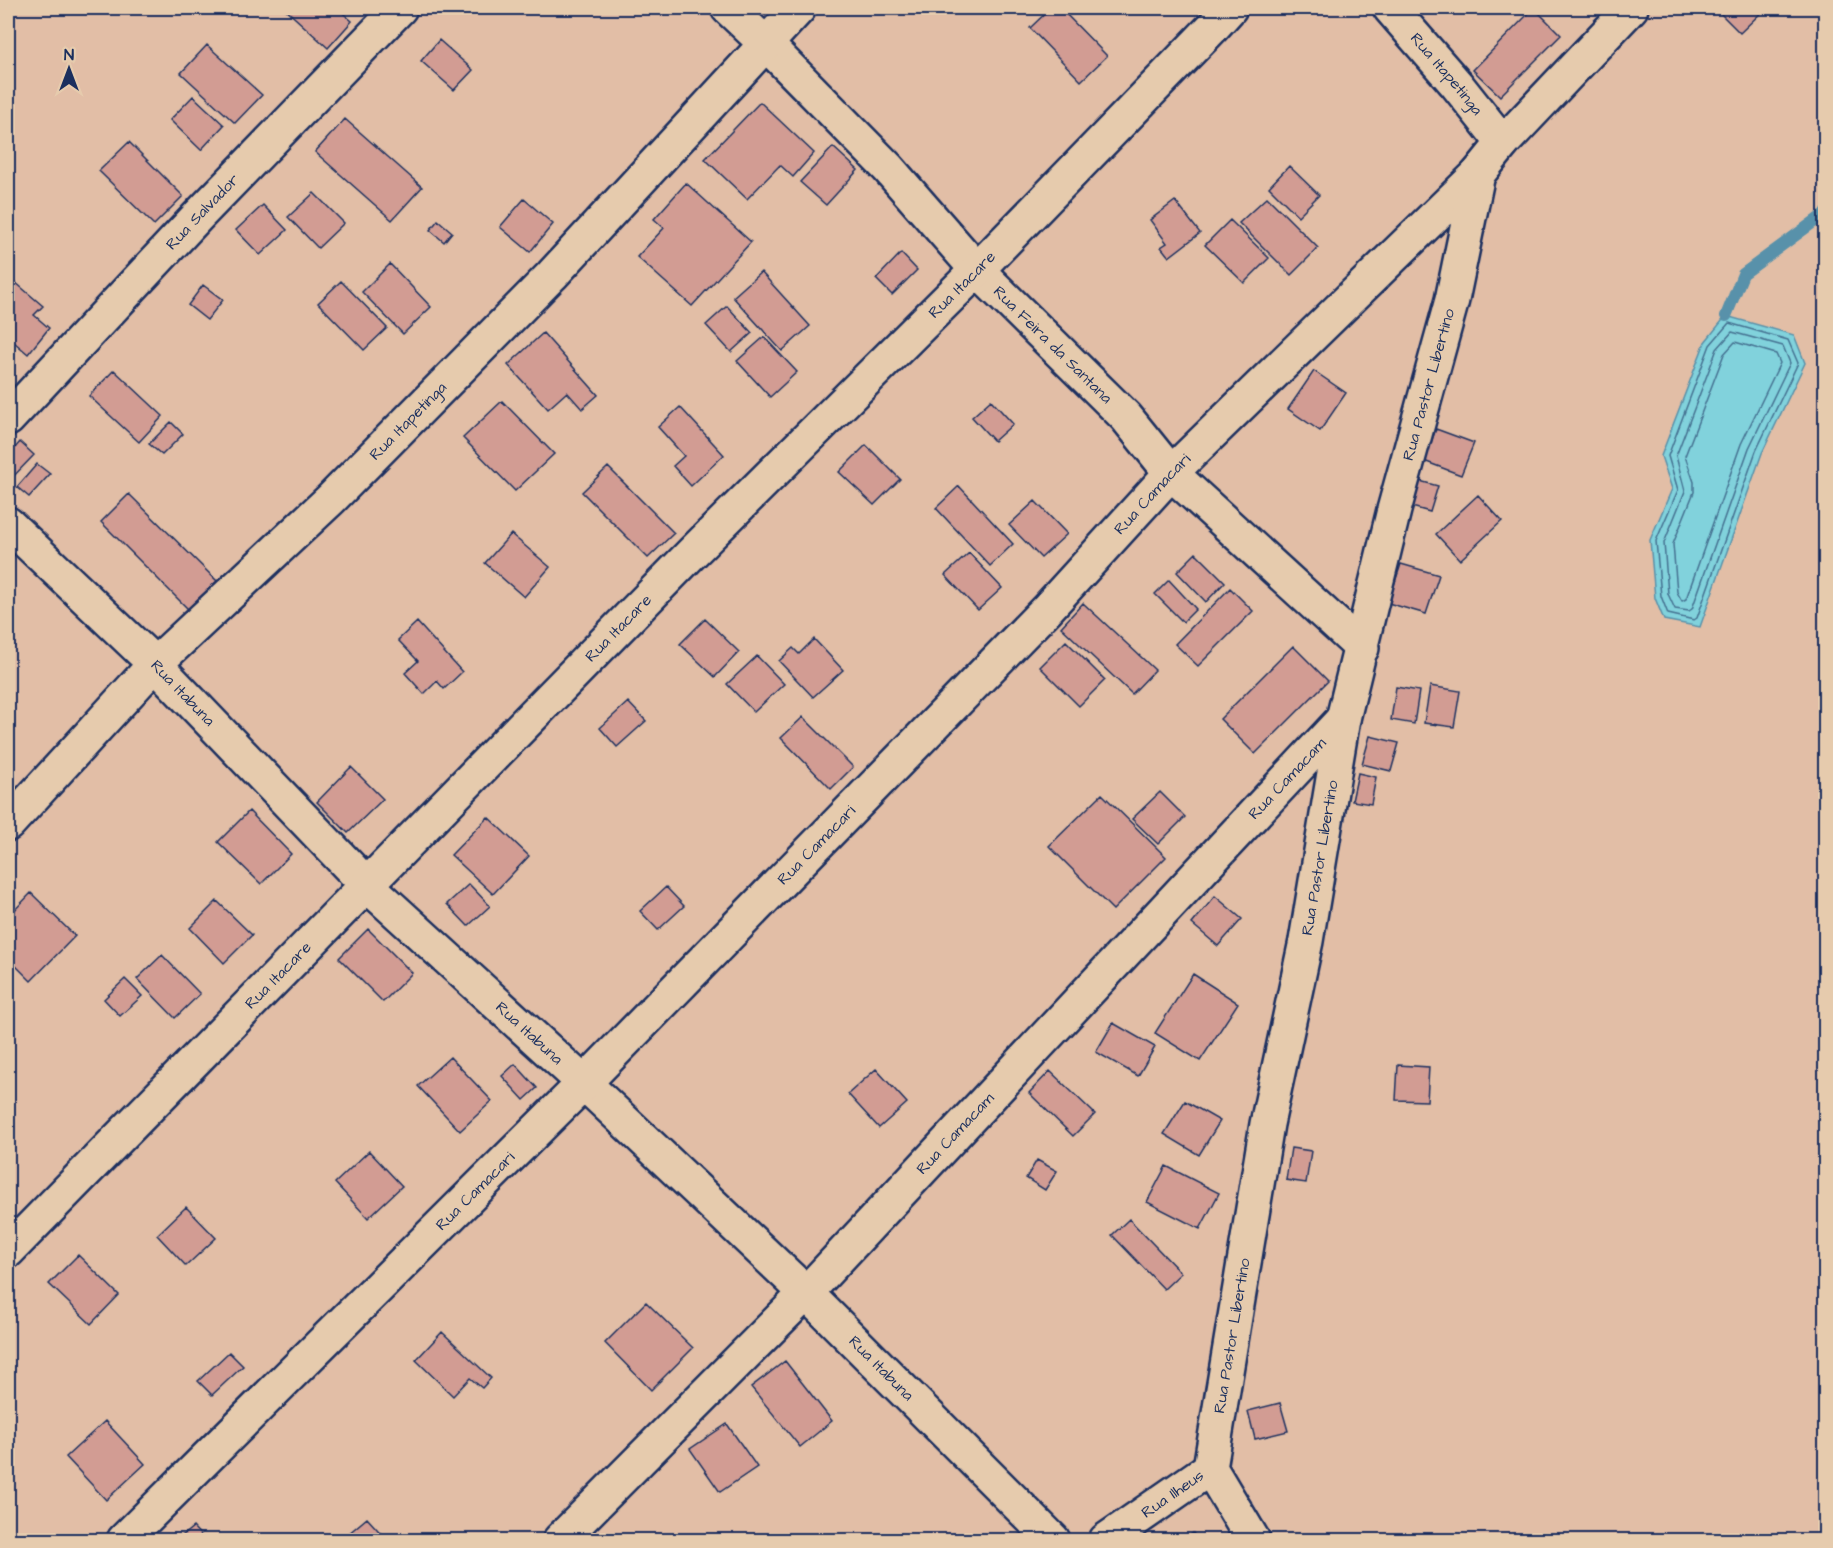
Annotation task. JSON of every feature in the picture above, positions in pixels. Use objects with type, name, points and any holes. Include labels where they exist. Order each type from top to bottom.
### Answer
[{"type":"street","name":"Rua Salvador","points":[[8,419],[206,208],[399,8]]},
{"type":"street","name":"Rua Feira da Santana","points":[[728,8],[888,168],[977,270],[1126,417],[1171,473],[1362,648]]},
{"type":"street","name":"Rua Itapetinga","points":[[8,824],[155,664],[331,499],[544,283],[799,8]]},
{"type":"street","name":"Rua Itacare","points":[[8,1251],[693,552],[977,270],[1230,8]]},
{"type":"street","name":"Rua Itapetinga","points":[[1390,8],[1457,85],[1503,143]]},
{"type":"street","points":[[1503,143],[1631,8]]},
{"type":"street","name":"Rua Camacari","points":[[123,1540],[584,1083],[1047,609],[1171,473],[1478,174],[1503,143]]},
{"type":"street","name":"Rua Pastor Libertino","points":[[1210,1468],[1267,1124],[1306,941],[1343,719],[1394,510],[1452,300],[1478,174]]},
{"type":"street","name":"Rua Itabuna","points":[[8,524],[155,664],[367,885],[584,1083],[806,1293],[1053,1540]]},
{"type":"street","name":"Rua Camacam","points":[[560,1540],[806,1293],[1343,719]]},
{"type":"street","points":[[1210,1468],[1253,1540]]},
{"type":"street","name":"Rua Ilheus","points":[[1106,1540],[1210,1468]]},
{"type":"water","points":[[1726,316],[1794,335],[1805,363],[1762,453],[1700,627],[1664,620],[1655,598],[1650,540],[1672,489],[1661,456],[1705,342]]},
{"type":"building","points":[[284,8],[337,8],[352,21],[328,48]]},
{"type":"building","points":[[1051,8],[1060,8],[1107,56],[1081,81],[1030,28]]},
{"type":"building","points":[[1534,8],[1561,35],[1500,96],[1473,70]]},
{"type":"building","points":[[1715,8],[1766,8],[1740,33]]},
{"type":"building","points":[[439,40],[473,70],[454,90],[421,61]]},
{"type":"building","points":[[207,45],[262,95],[235,123],[181,73]]},
{"type":"building","points":[[193,96],[224,125],[201,150],[170,120]]},
{"type":"building","points":[[760,102],[814,153],[793,177],[780,165],[747,199],[705,159]]},
{"type":"building","points":[[345,119],[422,187],[392,220],[315,152]]},
{"type":"building","points":[[129,142],[183,196],[154,225],[99,171]]},
{"type":"building","points":[[833,147],[858,170],[826,205],[800,182]]},
{"type":"building","points":[[1289,166],[1319,195],[1298,216],[1269,187]]},
{"type":"building","points":[[686,183],[751,242],[692,306],[637,257],[664,228],[654,219]]},
{"type":"building","points":[[314,193],[344,223],[318,248],[288,217]]},
{"type":"building","points":[[1267,197],[1318,248],[1291,275],[1239,223]]},
{"type":"building","points":[[524,199],[553,224],[530,252],[500,227]]},
{"type":"building","points":[[1175,201],[1200,233],[1169,257],[1161,247],[1167,243],[1150,220]]},
{"type":"building","points":[[263,205],[287,230],[260,255],[236,230]]},
{"type":"building","points":[[438,220],[452,232],[444,242],[430,230]]},
{"type":"building","points":[[1230,220],[1269,258],[1244,283],[1205,245]]},
{"type":"building","points":[[901,253],[917,270],[892,295],[876,279]]},
{"type":"building","points":[[390,264],[431,307],[403,334],[362,292]]},
{"type":"building","points":[[761,272],[810,326],[782,351],[733,297]]},
{"type":"building","points":[[8,276],[43,306],[34,315],[49,328],[28,354],[8,337]]},
{"type":"building","points":[[341,281],[387,328],[364,350],[318,303]]},
{"type":"building","points":[[203,285],[223,300],[207,320],[188,305]]},
{"type":"building","points":[[727,306],[752,333],[731,352],[706,325]]},
{"type":"building","points":[[543,333],[598,395],[582,409],[567,392],[548,409],[508,365]]},
{"type":"building","points":[[764,337],[797,372],[770,397],[737,361]]},
{"type":"building","points":[[114,370],[163,416],[139,442],[89,396]]},
{"type":"building","points":[[1314,371],[1346,393],[1320,431],[1288,409]]},
{"type":"building","points":[[991,400],[1013,424],[994,441],[972,417]]},
{"type":"building","points":[[502,401],[554,454],[515,491],[463,438]]},
{"type":"building","points":[[680,407],[724,455],[691,486],[673,466],[684,456],[658,427]]},
{"type":"building","points":[[171,422],[183,434],[162,455],[149,444]]},
{"type":"building","points":[[1436,429],[1474,443],[1461,475],[1424,461]]},
{"type":"building","points":[[20,442],[34,455],[8,482],[8,456]]},
{"type":"building","points":[[866,445],[900,479],[874,505],[839,472]]},
{"type":"building","points":[[37,464],[50,474],[29,497],[17,487]]},
{"type":"building","points":[[608,467],[674,533],[648,558],[582,492]]},
{"type":"building","points":[[1416,480],[1438,486],[1430,512],[1408,506]]},
{"type":"building","points":[[959,486],[1013,544],[990,566],[936,508]]},
{"type":"building","points":[[129,494],[217,581],[188,609],[101,522]]},
{"type":"building","points":[[1478,495],[1502,521],[1460,560],[1436,534]]},
{"type":"building","points":[[1035,501],[1067,534],[1041,558],[1009,525]]},
{"type":"building","points":[[511,534],[550,567],[524,597],[485,563]]},
{"type":"building","points":[[969,553],[1002,588],[978,610],[945,575]]},
{"type":"building","points":[[1196,553],[1225,582],[1206,602],[1177,572]]},
{"type":"building","points":[[1401,564],[1439,575],[1426,614],[1388,603]]},
{"type":"building","points":[[1169,580],[1196,609],[1183,622],[1155,594]]},
{"type":"building","points":[[1230,588],[1253,611],[1198,666],[1175,644]]},
{"type":"building","points":[[1083,603],[1155,670],[1132,694],[1061,627]]},
{"type":"building","points":[[705,619],[739,652],[715,677],[680,644]]},
{"type":"building","points":[[417,622],[462,672],[444,689],[437,681],[424,694],[405,673],[418,661],[398,640]]},
{"type":"building","points":[[814,639],[843,670],[813,697],[779,661],[793,648],[799,654]]},
{"type":"building","points":[[1066,641],[1105,680],[1079,706],[1040,667]]},
{"type":"building","points":[[1293,646],[1328,681],[1255,754],[1220,719]]},
{"type":"building","points":[[757,656],[784,684],[754,712],[727,684]]},
{"type":"building","points":[[1430,686],[1460,691],[1454,727],[1424,723]]},
{"type":"building","points":[[1396,687],[1419,691],[1414,724],[1391,720]]},
{"type":"building","points":[[628,702],[646,721],[617,747],[600,728]]},
{"type":"building","points":[[803,717],[853,767],[831,789],[781,738]]},
{"type":"building","points":[[1370,736],[1399,743],[1391,771],[1362,764]]},
{"type":"building","points":[[351,767],[383,799],[348,833],[317,802]]},
{"type":"building","points":[[1358,773],[1376,777],[1371,804],[1352,801]]},
{"type":"building","points":[[1160,792],[1185,817],[1158,844],[1132,819]]},
{"type":"building","points":[[1102,794],[1166,857],[1113,910],[1049,846]]},
{"type":"building","points":[[249,811],[291,854],[261,884],[218,842]]},
{"type":"building","points":[[488,817],[529,856],[493,894],[451,855]]},
{"type":"building","points":[[469,884],[490,906],[468,926],[447,904]]},
{"type":"building","points":[[666,887],[684,906],[658,930],[640,911]]},
{"type":"building","points":[[31,893],[75,936],[31,981],[8,958],[8,917]]},
{"type":"building","points":[[1215,896],[1242,919],[1218,946],[1192,924]]},
{"type":"building","points":[[217,901],[252,935],[224,963],[190,928]]},
{"type":"building","points":[[368,929],[412,973],[383,1002],[339,958]]},
{"type":"building","points":[[162,955],[200,994],[175,1018],[137,979]]},
{"type":"building","points":[[1193,974],[1238,1003],[1200,1061],[1155,1033]]},
{"type":"building","points":[[125,979],[142,996],[120,1016],[104,999]]},
{"type":"building","points":[[1113,1023],[1155,1047],[1138,1076],[1096,1052]]},
{"type":"building","points":[[450,1057],[492,1101],[460,1131],[418,1086]]},
{"type":"building","points":[[515,1064],[537,1088],[524,1100],[502,1076]]},
{"type":"building","points":[[1398,1065],[1429,1067],[1427,1101],[1396,1100]]},
{"type":"building","points":[[876,1069],[907,1103],[879,1128],[848,1094]]},
{"type":"building","points":[[1050,1071],[1095,1114],[1073,1136],[1029,1093]]},
{"type":"building","points":[[1185,1101],[1220,1121],[1199,1155],[1164,1134]]},
{"type":"building","points":[[1291,1148],[1311,1151],[1306,1183],[1286,1180]]},
{"type":"building","points":[[369,1151],[402,1186],[368,1218],[335,1183]]},
{"type":"building","points":[[1037,1160],[1057,1171],[1045,1190],[1026,1178]]},
{"type":"building","points":[[1166,1166],[1219,1193],[1200,1229],[1147,1202]]},
{"type":"building","points":[[186,1207],[216,1238],[186,1266],[157,1235]]},
{"type":"building","points":[[1129,1219],[1181,1273],[1164,1289],[1112,1235]]},
{"type":"building","points":[[78,1255],[119,1295],[91,1324],[49,1284]]},
{"type":"building","points":[[646,1302],[693,1348],[651,1390],[605,1343]]},
{"type":"building","points":[[442,1332],[491,1378],[482,1388],[470,1378],[453,1396],[416,1360]]},
{"type":"building","points":[[229,1352],[243,1366],[212,1395],[198,1381]]},
{"type":"building","points":[[785,1361],[832,1421],[800,1447],[751,1387]]},
{"type":"building","points":[[1280,1403],[1288,1431],[1255,1439],[1248,1411]]},
{"type":"building","points":[[105,1421],[145,1464],[106,1500],[66,1457]]},
{"type":"building","points":[[727,1424],[757,1467],[720,1492],[690,1449]]},
{"type":"building","points":[[367,1518],[387,1540],[341,1540]]},
{"type":"building","points":[[193,1527],[205,1540],[177,1540]]},
{"type":"building","points":[[1193,1533],[1199,1540],[1182,1540]]},
{"type":"waterway","points":[[1726,316],[1743,274],[1826,213]]}]
